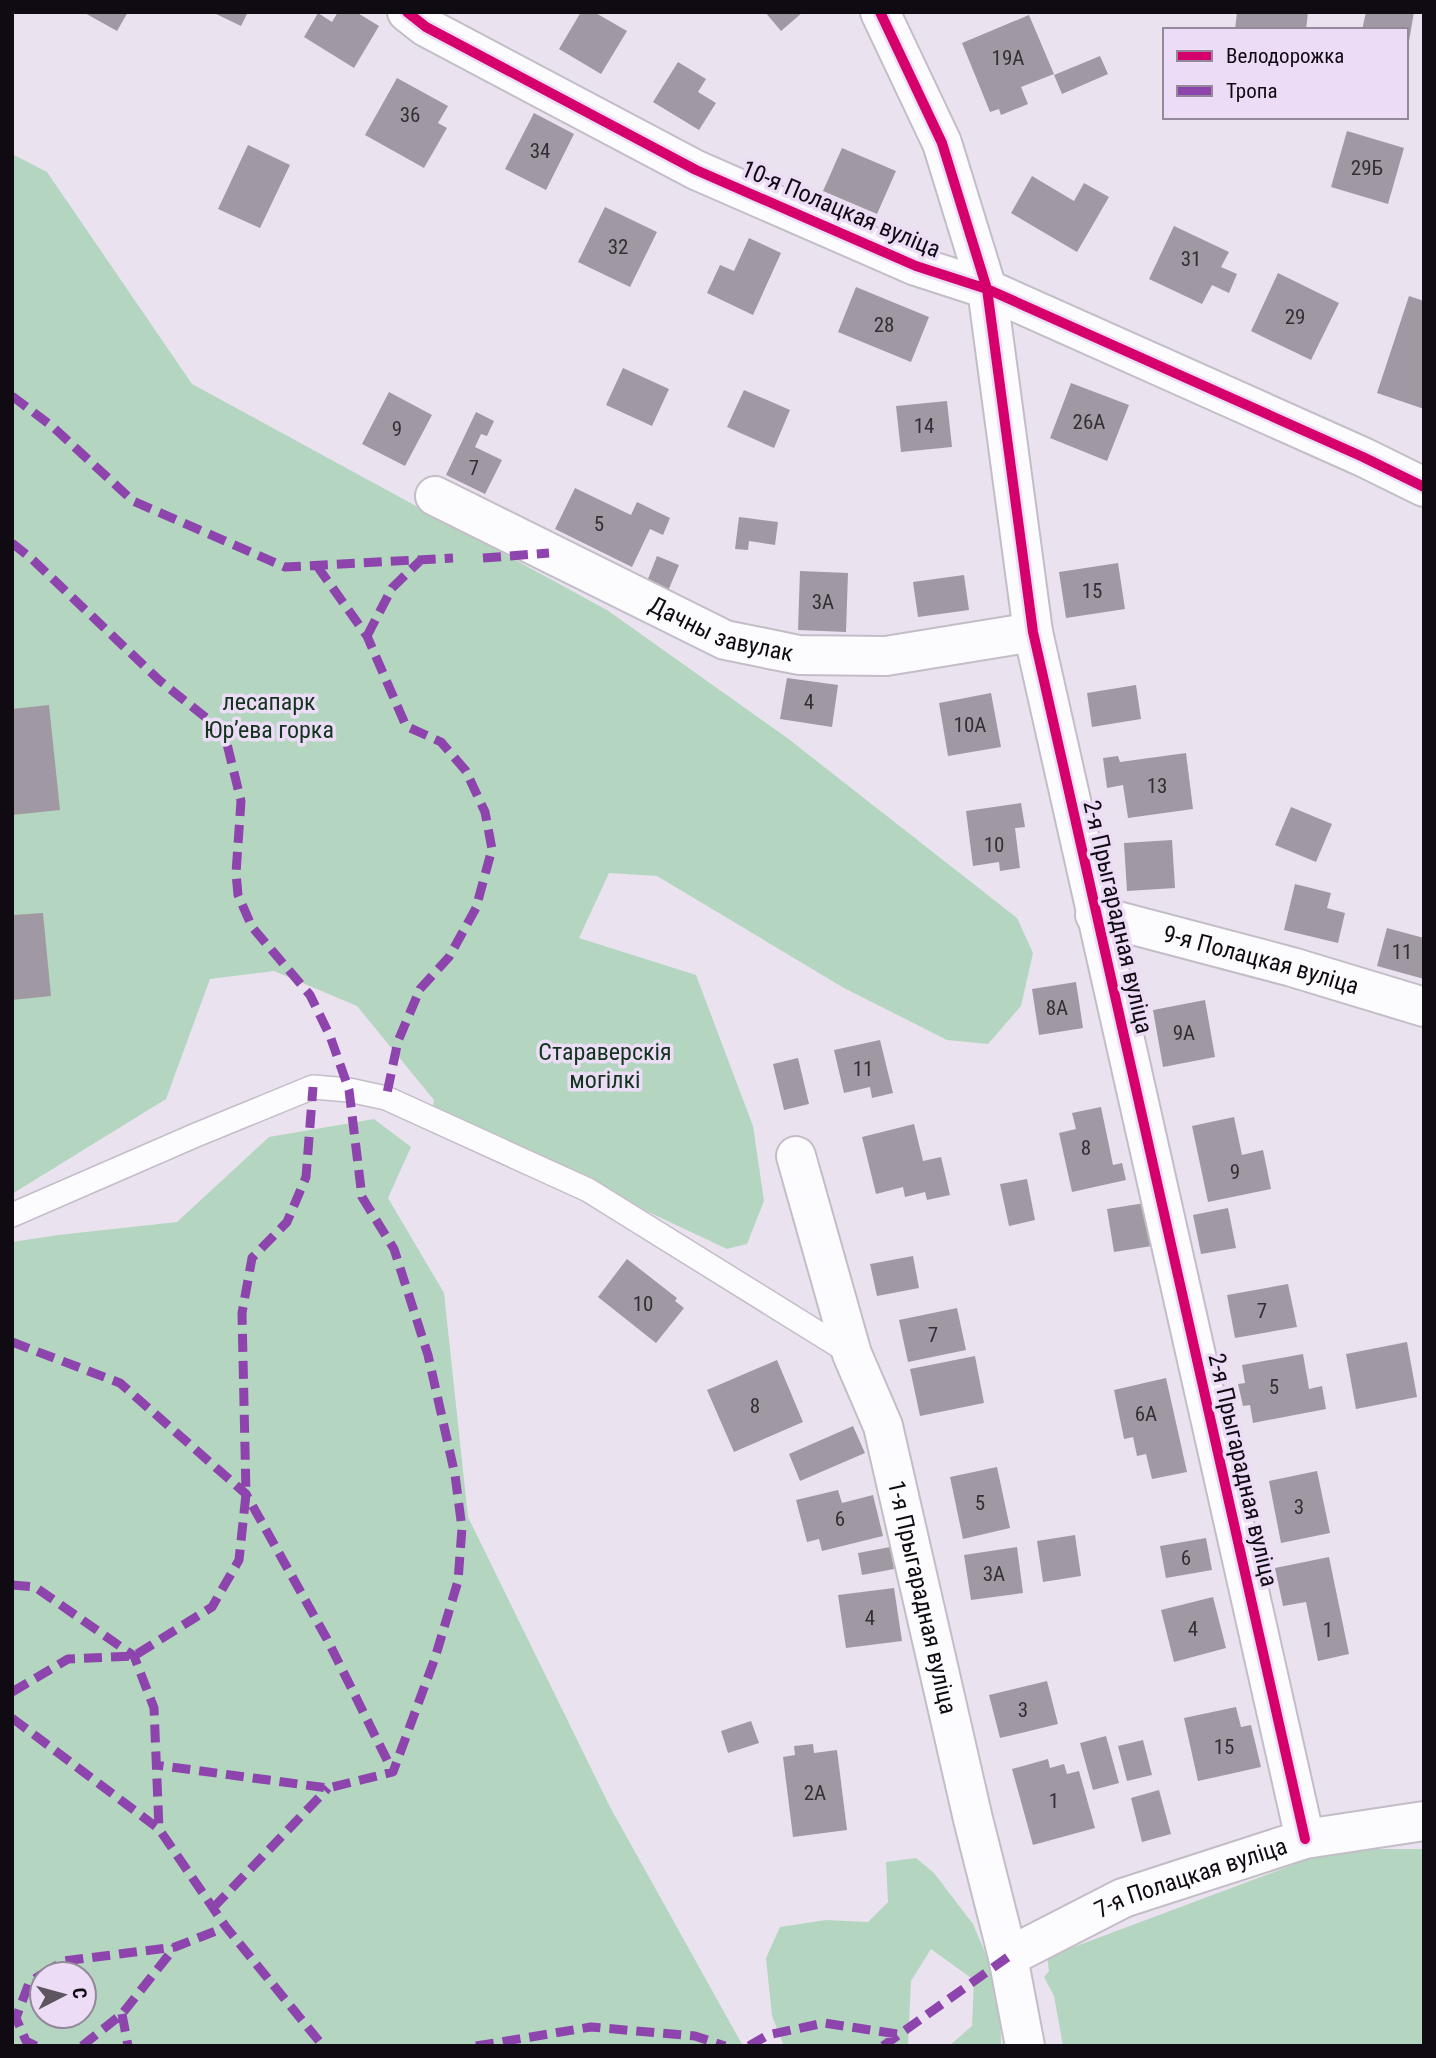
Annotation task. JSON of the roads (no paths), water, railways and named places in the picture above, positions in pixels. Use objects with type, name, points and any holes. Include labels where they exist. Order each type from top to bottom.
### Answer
[{"type":"street","name":"10-я Полацкая вуліца","points":[[407,12],[426,27],[696,170],[916,267],[987,289],[1424,487]]},
{"type":"street","name":"2-я Прыгарадная вуліца","points":[[880,12],[942,143],[987,289],[1033,632],[1305,1839]]},
{"type":"street","name":"Дачны завулак","points":[[435,496],[725,640],[799,655],[886,656],[1033,632]]},
{"type":"street","name":"9-я Полацкая вуліца","points":[[1095,915],[1292,967],[1424,1007]]},
{"type":"street","name":"1-я Прыгарадная вуліца","points":[[796,1156],[852,1354],[883,1426],[972,1819],[1008,1957],[1025,2046]]},
{"type":"street","name":"7-я Полацкая вуліца","points":[[1008,1957],[1123,1898],[1305,1839],[1424,1821]]},
{"type":"lane","points":[[12,1215],[313,1087],[349,1090],[386,1098],[588,1190],[852,1354]]},
{"type":"park label","name":"лесапарк Юрʼева горка","points":[[269,716]]},
{"type":"park label","name":"Стараверскія могілкі","points":[[605,1066]]}]
